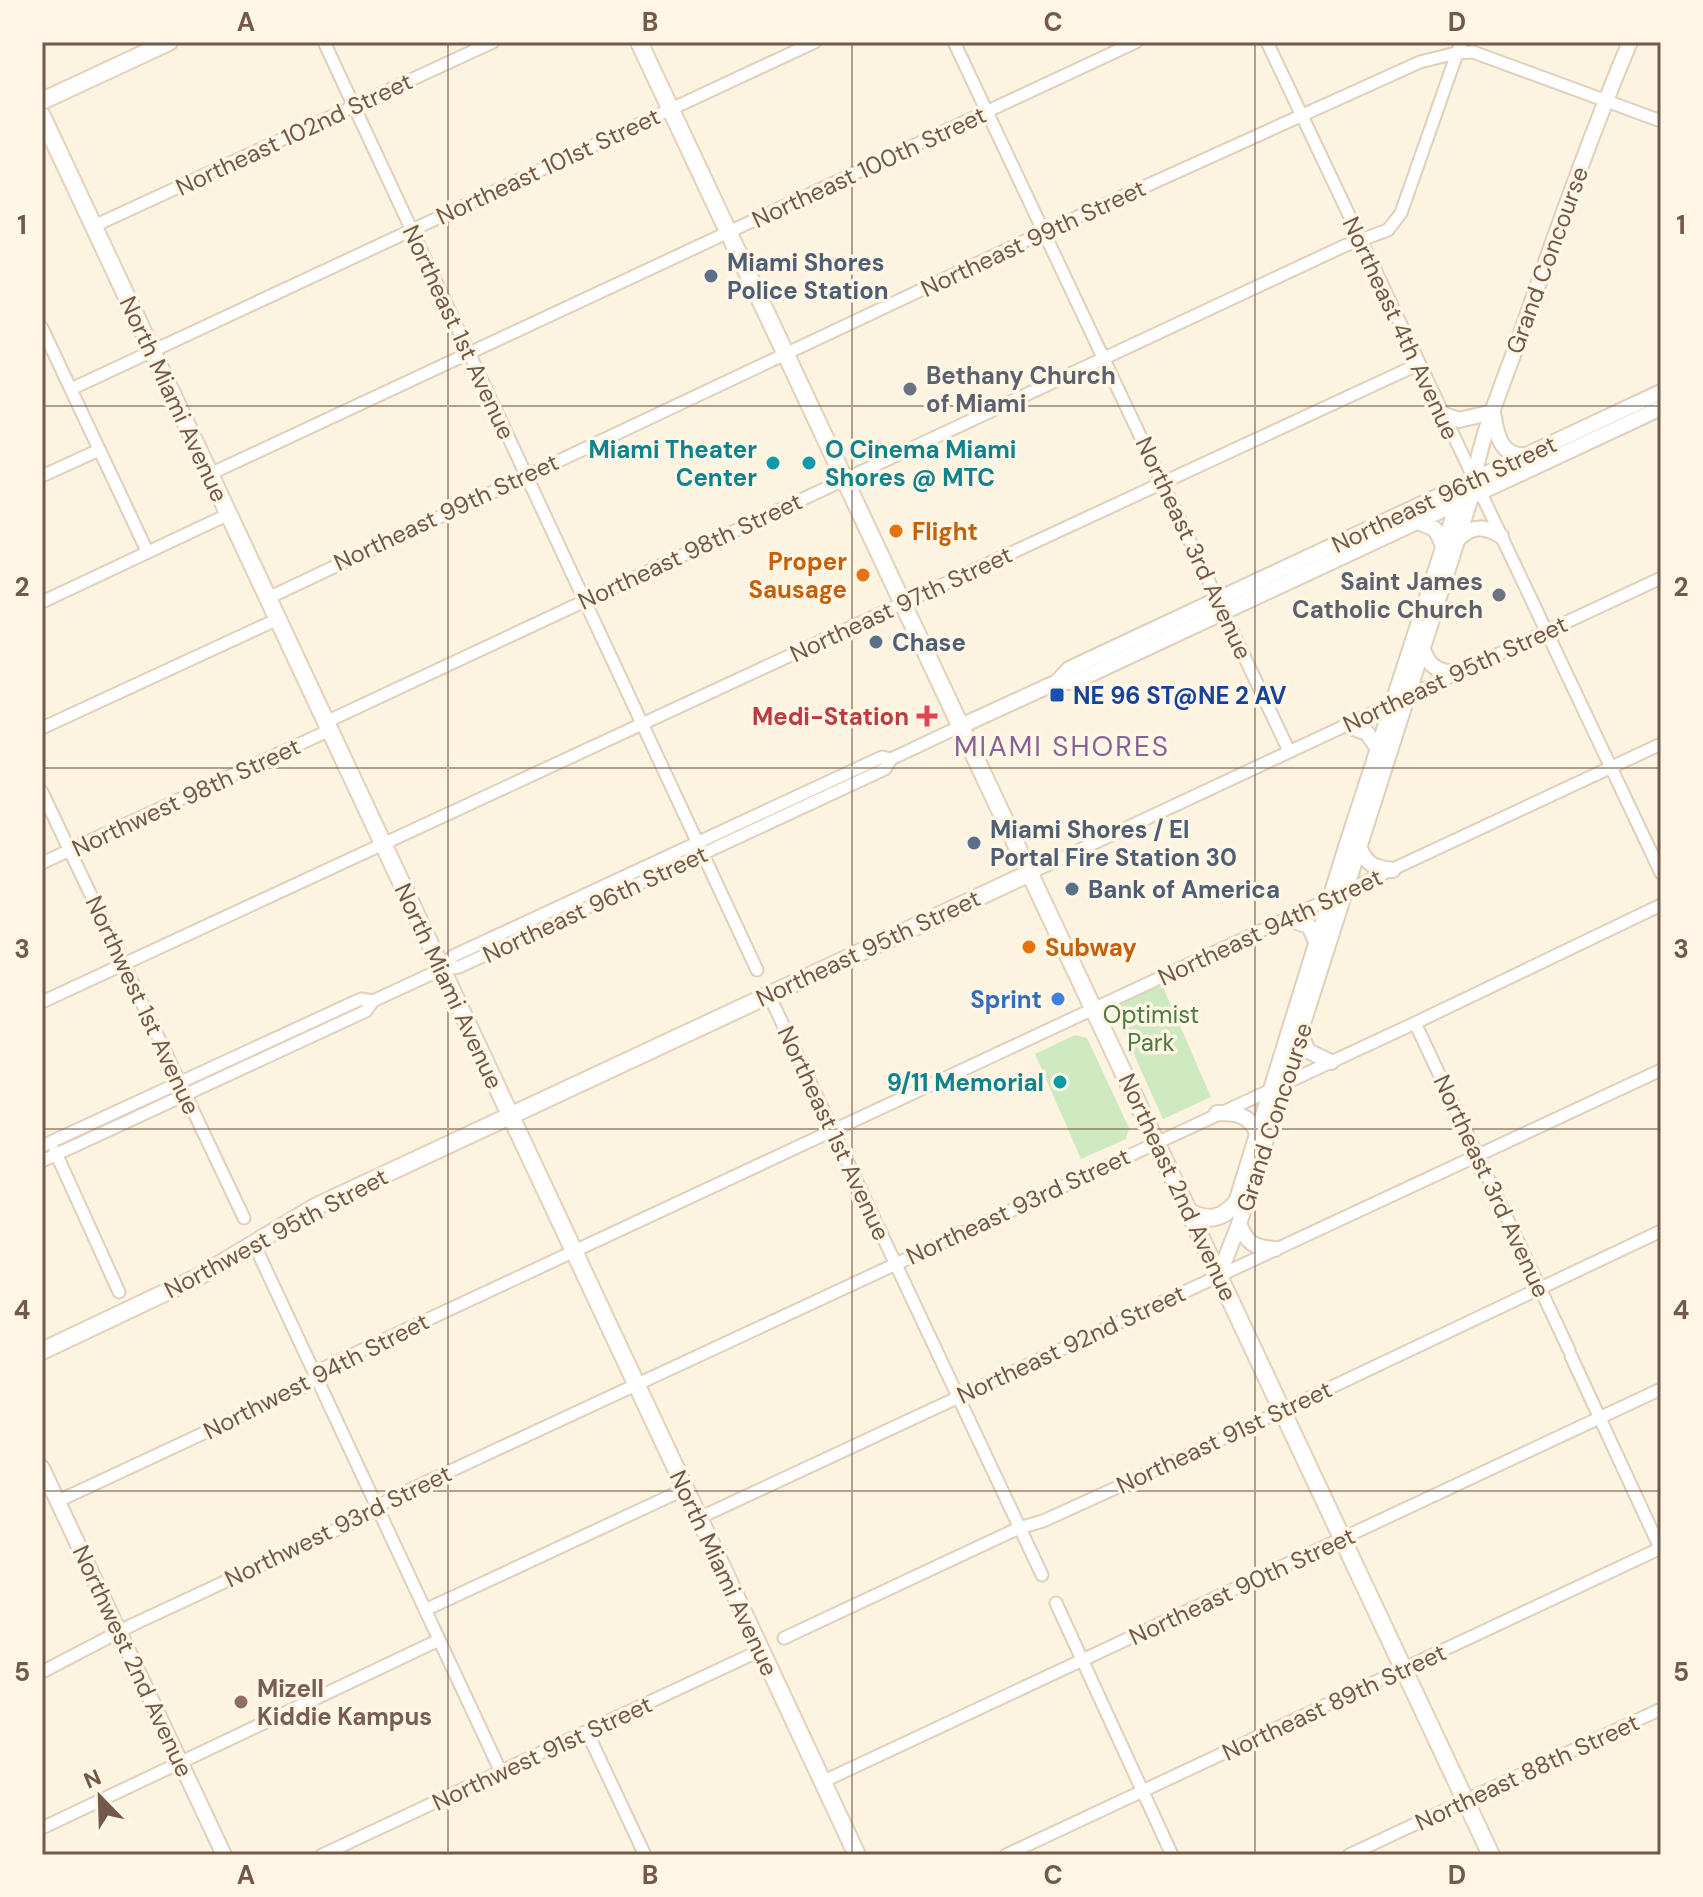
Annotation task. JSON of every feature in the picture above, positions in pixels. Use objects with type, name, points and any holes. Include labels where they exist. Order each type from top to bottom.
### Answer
[{"type":"main road","points":[[42,101],[169,42]]},
{"type":"main road","name":"Northeast 2nd Avenue","points":[[639,42],[1491,1855]]},
{"type":"main road","name":"North Miami Avenue","points":[[42,116],[857,1855]]},
{"type":"main road","name":"Northeast 95th Street","points":[[510,1115],[1030,873]]},
{"type":"main road","name":"Northwest 95th Street","points":[[42,1351],[184,1284],[315,1207],[510,1115]]},
{"type":"main road","points":[[1189,1212],[1208,1219],[1218,1218],[1236,1203]]},
{"type":"street","name":"Northeast 1st Avenue","points":[[324,42],[757,970]]},
{"type":"street","name":"Northeast 102nd Street","points":[[94,226],[493,42]]},
{"type":"street","name":"Northeast 101st Street","points":[[71,389],[815,42]]},
{"type":"street","name":"Northeast 3rd Avenue","points":[[954,42],[1289,751]]},
{"type":"street","name":"Northeast 100th Street","points":[[210,474],[1136,42]]},
{"type":"street","name":"Northeast 4th Avenue","points":[[1267,42],[1442,414],[1470,493],[1501,536],[1661,873]]},
{"type":"street","name":"Grand Concourse","points":[[1219,1275],[1222,1248],[1257,1133],[1300,1033],[1409,696],[1493,412],[1605,100],[1630,42]]},
{"type":"street","name":"Northeast 99th Street","points":[[268,598],[525,474],[1044,232],[1420,62],[1459,48]]},
{"type":"street","points":[[1459,48],[1661,121]]},
{"type":"street","name":"Northeast 98th Street","points":[[328,726],[583,601],[1360,240],[1388,230],[1401,213],[1459,48]]},
{"type":"street","points":[[42,328],[47,350],[71,389],[147,551]]},
{"type":"street","name":"Northeast 97th Street","points":[[42,1002],[1419,364]]},
{"type":"street","name":"Northeast 96th Street","points":[[1221,606],[1418,522],[1528,455],[1661,392]]},
{"type":"street","name":"Northeast 96th Street","points":[[373,1001],[442,969],[459,967],[700,848],[885,769],[891,759],[961,726],[1057,682],[1074,682],[1221,606],[1661,408]]},
{"type":"street","points":[[1442,414],[1459,420],[1493,412],[1496,431],[1505,450],[1518,456],[1528,455]]},
{"type":"street","points":[[42,476],[99,450]]},
{"type":"street","name":"Grand Concourse","points":[[1219,1275],[1239,1224],[1317,944],[1378,749],[1444,547],[1470,493]]},
{"type":"street","points":[[42,602],[229,514]]},
{"type":"street","points":[[1418,522],[1435,529],[1444,547]]},
{"type":"street","points":[[1458,538],[1479,527],[1501,536]]},
{"type":"street","name":"Northeast 95th Street","points":[[1030,873],[1661,578]]},
{"type":"street","points":[[42,728],[278,619]]},
{"type":"street","points":[[1423,650],[1431,666],[1457,673]]},
{"type":"street","points":[[1346,725],[1367,733],[1378,749]]},
{"type":"street","name":"Northwest 98th Street","points":[[42,863],[328,726]]},
{"type":"street","name":"Northeast 94th Street","points":[[574,1251],[1661,744]]},
{"type":"street","name":"Northwest 1st Avenue","points":[[42,792],[244,1218]]},
{"type":"street","points":[[1360,848],[1373,866],[1393,870]]},
{"type":"street","name":"Northeast 93rd Street","points":[[636,1385],[1415,1023],[1661,905]]},
{"type":"street","points":[[1288,919],[1309,926],[1317,944]]},
{"type":"street","name":"Northeast 1st Avenue","points":[[769,995],[1042,1575]]},
{"type":"street","points":[[42,1161],[56,1154],[366,1011],[373,1001],[361,999],[46,1144],[56,1154],[119,1292]]},
{"type":"street","name":"Northeast 3rd Avenue","points":[[1415,1023],[1661,1549]]},
{"type":"street","points":[[1300,1033],[1308,1051],[1331,1062]]},
{"type":"street","name":"Northeast 92nd Street","points":[[699,1518],[1661,1070]]},
{"type":"street","points":[[1217,1113],[1244,1116],[1257,1133]]},
{"type":"street","points":[[1239,1224],[1244,1236],[1254,1246],[1275,1249]]},
{"type":"street","name":"Northeast 91st Street","points":[[784,1638],[1019,1528],[1057,1515],[1661,1231]]},
{"type":"street","points":[[254,1244],[501,1772]]},
{"type":"street","name":"Northwest 94th Street","points":[[58,1501],[307,1385],[326,1367],[574,1251]]},
{"type":"street","name":"Northwest 93rd Street","points":[[42,1672],[366,1516],[390,1499],[636,1385]]},
{"type":"street","name":"Northeast 90th Street","points":[[822,1782],[1661,1389]]},
{"type":"street","name":"Northwest 2nd Avenue","points":[[42,1468],[224,1855]]},
{"type":"street","points":[[425,1610],[685,1489]]},
{"type":"street","name":"Northeast 89th Street","points":[[1006,1855],[1661,1549]]},
{"type":"street","points":[[1056,1603],[1172,1855]]},
{"type":"street","points":[[42,1828],[439,1640]]},
{"type":"street","name":"Northwest 91st Street","points":[[322,1855],[761,1650]]},
{"type":"street","name":"Northeast 88th Street","points":[[1349,1855],[1661,1709]]},
{"type":"street","points":[[587,1732],[645,1855]]},
{"type":"green space","name":"Optimist Park","points":[[1155,986],[1163,987],[1211,1097],[1163,1119],[1115,1012],[1120,1003]]},
{"type":"green space","points":[[1075,1035],[1087,1038],[1129,1128],[1126,1139],[1081,1159],[1035,1054]]},
{"type":"place","name":"Miami Shores Police Station","points":[[711,276]]},
{"type":"place","name":"Bethany Church of Miami","points":[[910,389]]},
{"type":"place","name":"Miami Theater Center","points":[[773,463]]},
{"type":"place","name":"O Cinema Miami Shores @ MTC","points":[[809,463]]},
{"type":"place","name":"Flight","points":[[896,531]]},
{"type":"place","name":"Proper Sausage","points":[[863,575]]},
{"type":"place","name":"Saint James Catholic Church","points":[[1499,595]]},
{"type":"place","name":"Chase","points":[[876,642]]},
{"type":"place","name":"NE 96 ST@NE 2 AV","points":[[1057,695]]},
{"type":"place","name":"Medi-Station","points":[[927,716]]},
{"type":"place","name":"Miami Shores / El Portal Fire Station 30","points":[[974,843]]},
{"type":"place","name":"Bank of America","points":[[1072,889]]},
{"type":"place","name":"Subway","points":[[1029,947]]},
{"type":"place","name":"Sprint","points":[[1058,999]]},
{"type":"place","name":"9/11 Memorial","points":[[1060,1082]]},
{"type":"place","name":"Mizell Kiddie Kampus","points":[[241,1702]]},
{"type":"district","name":"MIAMI SHORES","points":[[1062,746]]}]
